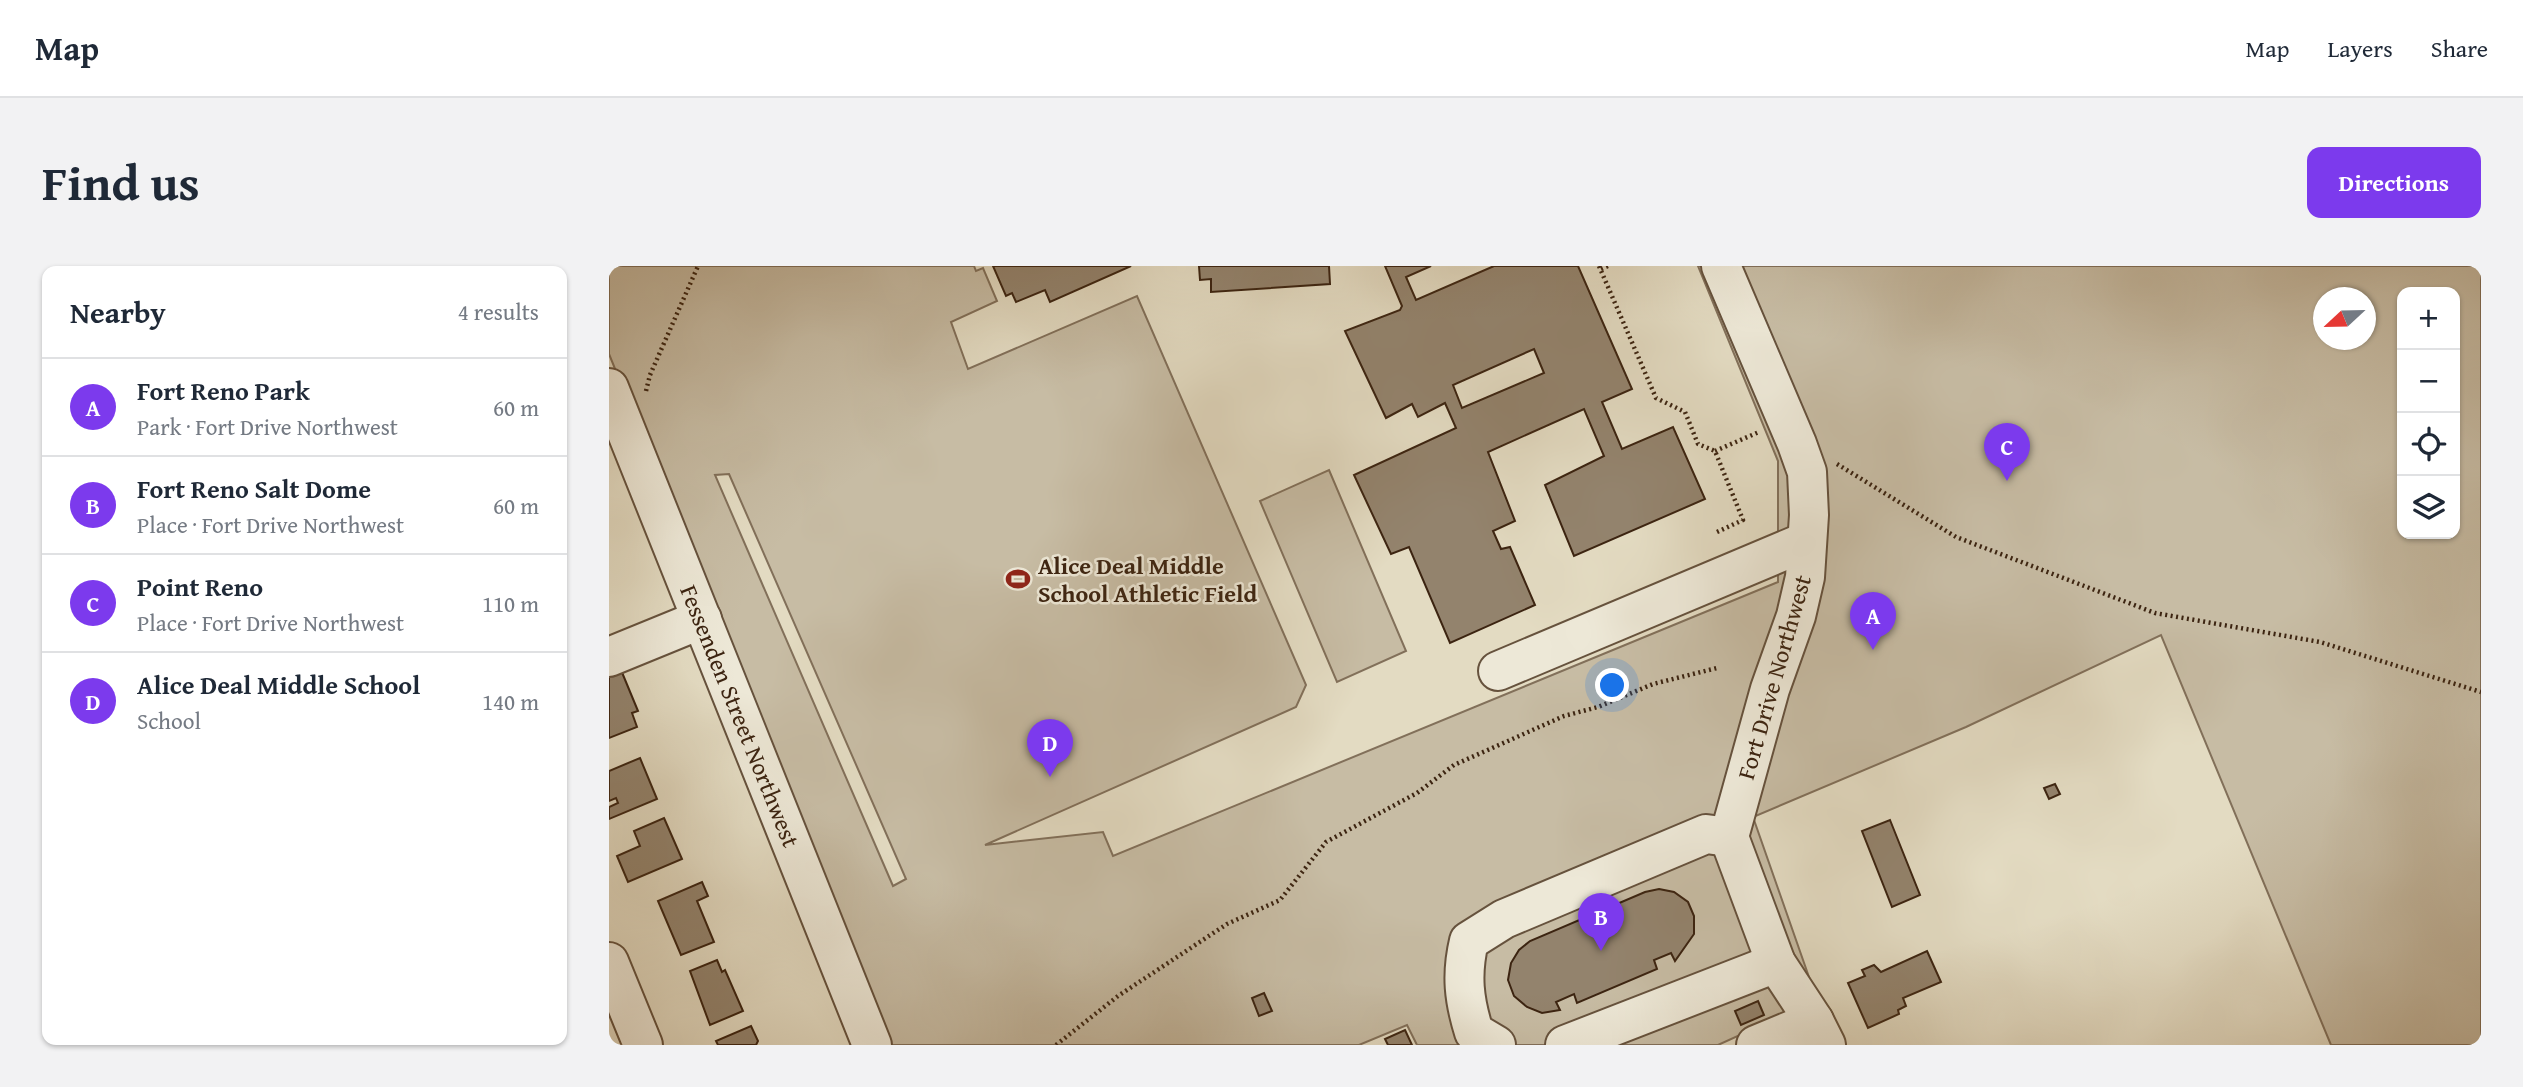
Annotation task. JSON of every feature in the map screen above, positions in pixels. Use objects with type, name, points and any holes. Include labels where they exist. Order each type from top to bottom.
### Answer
[{"type":"street","name":"Fort Drive Northwest","points":[[1720,266],[1807,472],[1805,577],[1796,616],[1770,689],[1729,837]]},
{"type":"street","name":"Fessenden Street Northwest","points":[[626,394],[621,454],[702,619],[871,1045]]},
{"type":"street","points":[[1498,671],[1807,541]]},
{"type":"street","points":[[609,657],[702,619]]},
{"type":"street","points":[[1496,1045],[1474,1032],[1464,1000],[1462,967],[1469,941],[1504,919],[1706,834],[1729,837],[1776,964],[1816,1027],[1756,1045]]},
{"type":"street","points":[[609,962],[643,1045]]},
{"type":"street","points":[[1565,1045],[1776,964]]},
{"type":"path","points":[[626,394],[650,374],[698,266]]},
{"type":"path","points":[[1608,266],[1600,267],[1656,398],[1685,412],[1698,444],[1715,451],[1743,520],[1717,532]]},
{"type":"path","points":[[1715,451],[1763,430]]},
{"type":"path","points":[[1827,457],[1956,537],[2155,613],[2320,642],[2481,692]]},
{"type":"path","points":[[1056,1045],[1118,996],[1227,924],[1280,900],[1326,842],[1417,793],[1454,765],[1564,716],[1598,707],[1653,684],[1717,668]]},
{"type":"shaded area","points":[[609,266],[974,266],[976,271],[983,268],[997,301],[951,322],[968,369],[1137,296],[1306,685],[1296,707],[985,845],[1103,832],[1113,856],[1778,582],[1778,461],[1698,266],[2481,266],[2481,1045],[2331,1045],[2161,635],[1966,727],[1753,817],[1817,1000],[1718,1045],[1417,1045],[1407,1025],[1359,1045],[890,1045],[609,354]],"holes":[[[729,474],[906,879],[893,886],[715,475]]]},
{"type":"shaded area","points":[[1329,470],[1406,651],[1337,682],[1260,501]]},
{"type":"building","points":[[993,266],[1131,266],[1050,302],[1045,290],[1016,302],[1012,293],[1006,296]]},
{"type":"building","points":[[1199,266],[1329,266],[1330,284],[1211,292],[1211,279],[1200,280]]},
{"type":"building","points":[[1385,266],[1431,266],[1406,277],[1416,300],[1494,266],[1578,266],[1632,389],[1602,402],[1622,449],[1673,427],[1705,499],[1574,556],[1545,485],[1604,456],[1584,409],[1488,452],[1515,521],[1493,531],[1501,549],[1510,547],[1535,605],[1450,643],[1409,547],[1391,554],[1354,475],[1456,428],[1445,403],[1418,417],[1412,404],[1386,418],[1345,331],[1400,310],[1402,306]],"holes":[[[1534,349],[1544,373],[1462,408],[1453,385]]]},
{"type":"building","points":[[621,670],[638,711],[632,713],[637,727],[609,738],[609,675]]},
{"type":"building","points":[[640,758],[657,799],[609,819],[609,807],[618,803],[616,798],[609,801],[609,771]]},
{"type":"building","points":[[2055,784],[2060,794],[2049,799],[2044,788]]},
{"type":"building","points":[[664,818],[682,859],[628,882],[617,856],[640,846],[634,831]]},
{"type":"building","points":[[1890,820],[1920,895],[1892,907],[1862,831]]},
{"type":"building","points":[[702,882],[708,896],[697,901],[714,942],[681,955],[658,901]]},
{"type":"building","points":[[1659,889],[1674,892],[1688,902],[1694,916],[1694,934],[1675,961],[1671,953],[1654,960],[1657,969],[1577,1003],[1574,994],[1556,1002],[1560,1010],[1542,1013],[1527,1007],[1514,996],[1508,980],[1511,963],[1519,950],[1530,941],[1645,892]]},
{"type":"building","points":[[1927,951],[1941,982],[1903,998],[1906,1006],[1898,1010],[1899,1014],[1868,1028],[1848,983],[1865,976],[1862,970],[1874,965],[1881,972]]},
{"type":"building","points":[[717,960],[722,972],[725,970],[743,1011],[710,1025],[690,971]]},
{"type":"building","points":[[1264,993],[1272,1011],[1259,1016],[1252,998]]},
{"type":"building","points":[[1758,1001],[1764,1015],[1741,1025],[1735,1011]]},
{"type":"building","points":[[751,1026],[758,1041],[756,1045],[718,1045],[716,1041]]},
{"type":"building","points":[[1405,1030],[1412,1045],[1388,1045],[1385,1039]]},
{"type":"place","name":"Point Reno","points":[[2007,481]]},
{"type":"place","name":"Alice Deal Middle School Athletic Field","points":[[1018,579]]},
{"type":"place","name":"Fort Reno Park","points":[[1873,650]]},
{"type":"place","name":"Alice Deal Middle School","points":[[1050,777]]},
{"type":"place","name":"Fort Reno Salt Dome","points":[[1601,951]]}]
